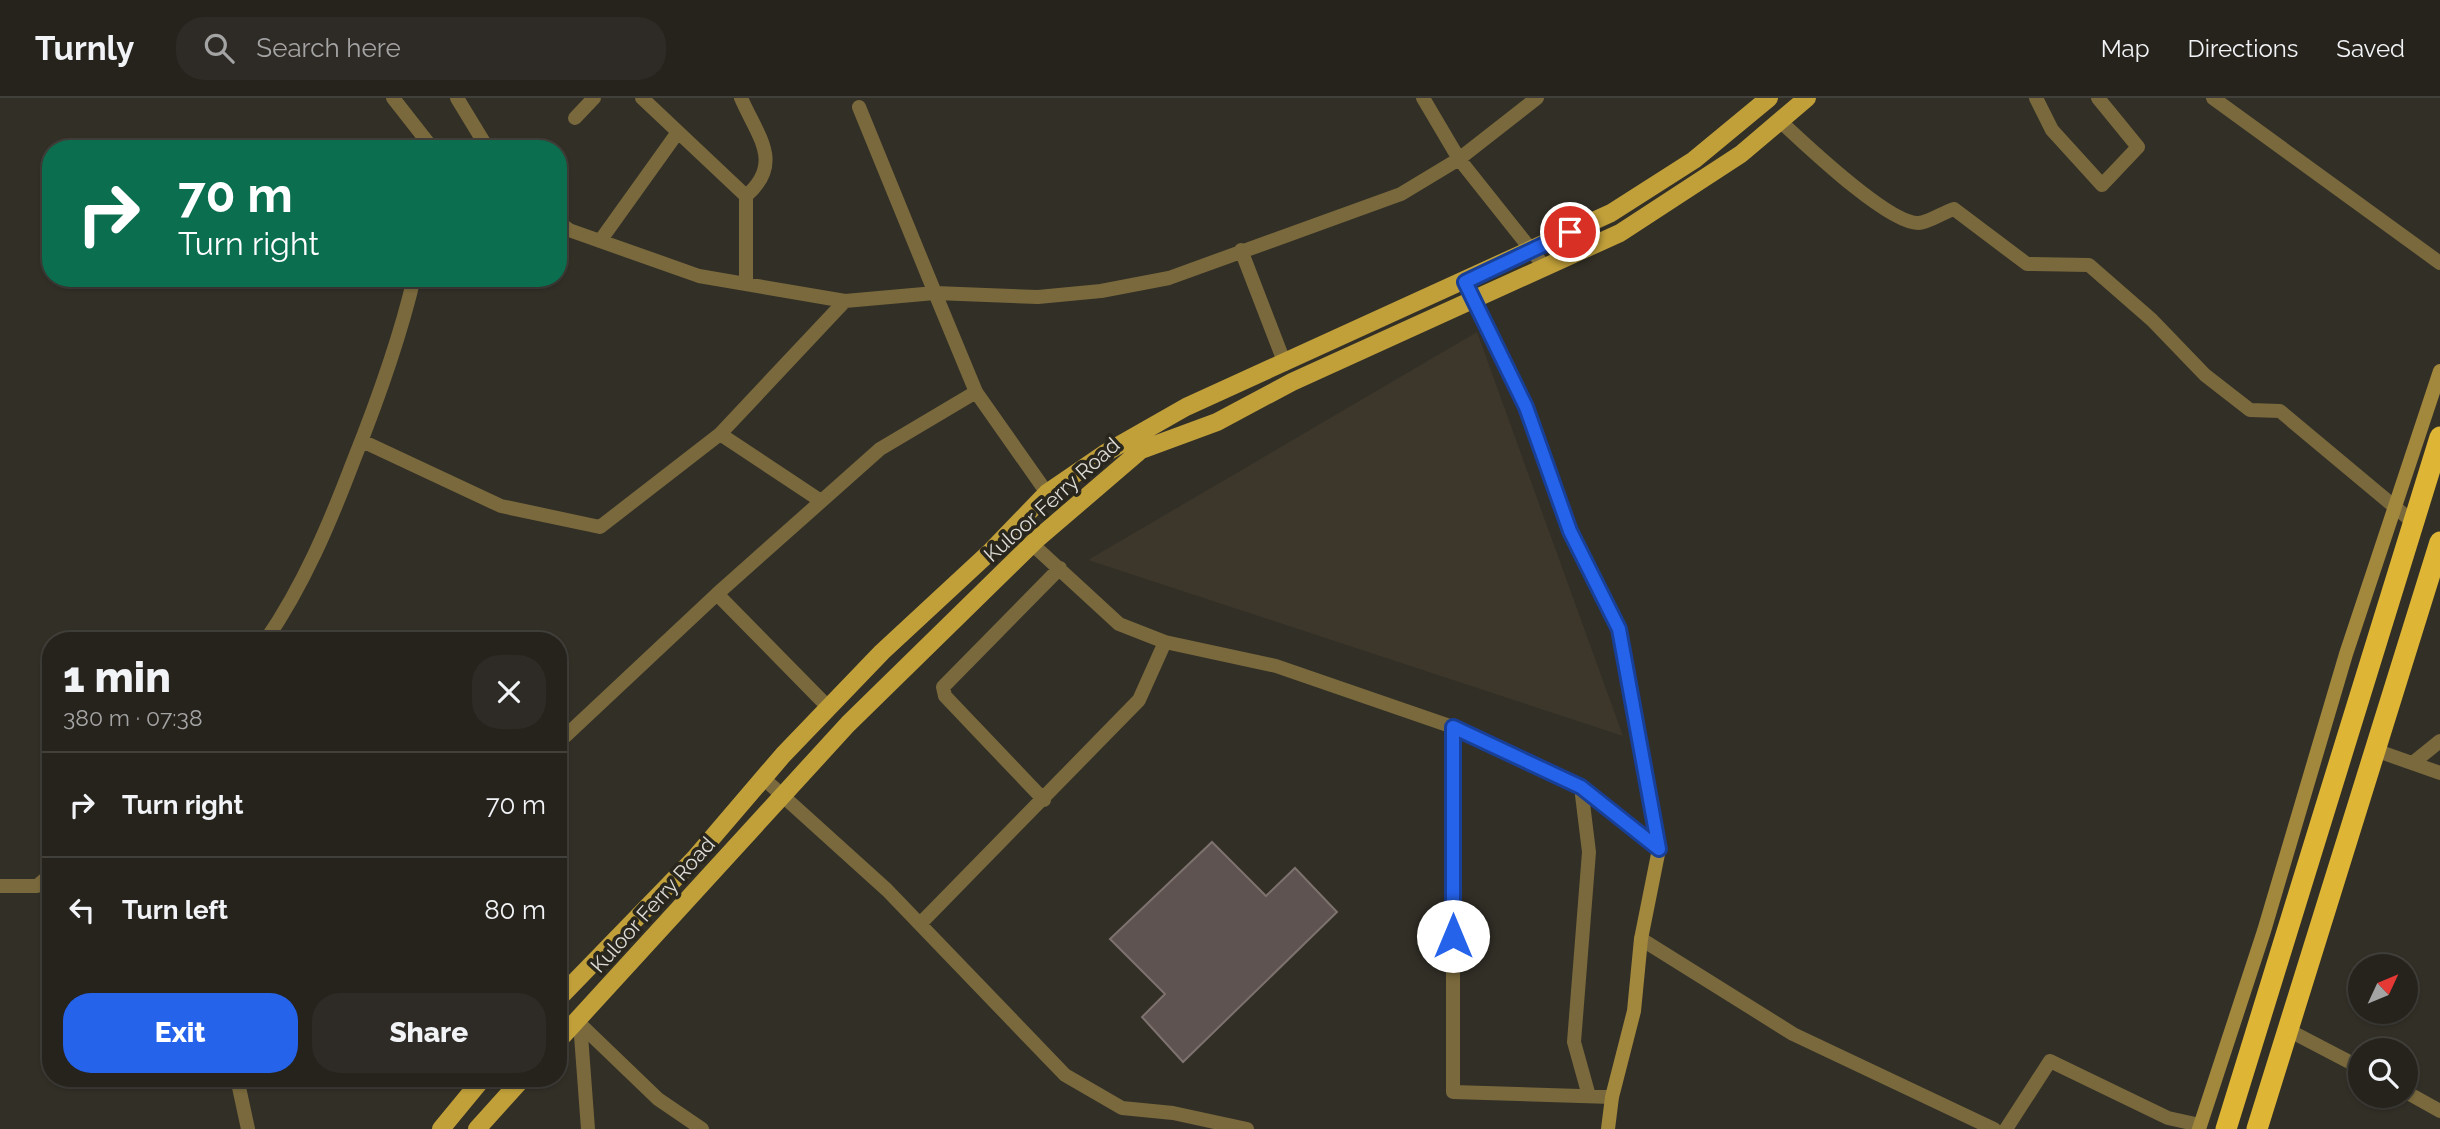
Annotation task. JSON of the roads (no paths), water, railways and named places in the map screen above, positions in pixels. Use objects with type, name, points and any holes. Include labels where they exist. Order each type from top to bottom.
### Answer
[{"type":"highway","points":[[2226,1129],[2440,437]]},
{"type":"highway","points":[[2257,1129],[2440,542]]},
{"type":"main road","name":"Kuloor Ferry Road","points":[[567,990],[694,859],[763,778],[829,708],[1047,493],[1107,452],[1186,407],[1465,282],[1611,213],[1695,160],[1769,98]]},
{"type":"main road","name":"Kuloor Ferry Road","points":[[567,1033],[580,1022],[782,794],[1032,544],[1141,450],[1217,422],[1292,382],[1474,302],[1544,266],[1620,233],[1741,155],[1807,98]]},
{"type":"main road","points":[[441,1129],[476,1087]]},
{"type":"main road","points":[[477,1129],[515,1087]]},
{"type":"street","points":[[393,98],[426,140]]},
{"type":"street","points":[[457,98],[483,140]]},
{"type":"street","points":[[575,118],[594,98]]},
{"type":"street","points":[[642,98],[746,196],[746,284]]},
{"type":"street","points":[[741,98],[767,157],[767,170],[759,185],[746,196]]},
{"type":"street","points":[[1423,98],[1459,159],[1544,266]]},
{"type":"street","points":[[567,226],[600,241],[699,276],[845,301],[934,293],[1038,297],[1101,291],[1169,278],[1401,194],[1459,159],[1537,98]]},
{"type":"street","points":[[2036,98],[2052,130],[2102,185],[2138,147],[2098,98]]},
{"type":"street","points":[[2213,98],[2440,263]]},
{"type":"street","points":[[859,107],[976,392],[1047,493]]},
{"type":"street","points":[[1780,121],[1831,167],[1896,216],[1919,223],[1954,209],[2027,264],[2089,265],[2142,310],[2205,375],[2250,410],[2280,411],[2414,523]]},
{"type":"street","points":[[600,241],[678,132]]},
{"type":"street","points":[[1241,250],[1285,364]]},
{"type":"street","points":[[1465,282],[1526,407],[1570,531],[1619,629],[1659,849],[1641,939],[1634,1011],[1612,1097],[1608,1129]]},
{"type":"street","points":[[272,632],[291,604],[320,549],[400,338],[412,287]]},
{"type":"street","points":[[362,441],[501,506],[600,527],[720,434],[845,301]]},
{"type":"street","points":[[2006,1129],[2050,1061],[2168,1118],[2199,1127],[2264,931],[2342,667],[2440,371]]},
{"type":"street","points":[[567,736],[717,594],[880,449],[976,392]]},
{"type":"street","points":[[720,434],[821,501]]},
{"type":"street","points":[[1032,544],[1119,624],[1165,642],[1276,666],[1453,727],[1581,787],[1659,849]]},
{"type":"street","points":[[1044,800],[945,696],[943,687],[1060,568]]},
{"type":"street","points":[[717,594],[829,708]]},
{"type":"street","points":[[920,924],[1139,700],[1165,642]]},
{"type":"street","points":[[1453,727],[1453,1092],[1612,1097]]},
{"type":"street","points":[[2414,762],[2440,741]]},
{"type":"street","points":[[2375,750],[2440,773]]},
{"type":"street","points":[[763,778],[887,890],[1065,1075],[1122,1108],[1173,1113],[1247,1129]]},
{"type":"street","points":[[1581,787],[1589,852],[1574,1042],[1589,1096]]},
{"type":"street","points":[[0,886],[37,886],[42,882]]},
{"type":"street","points":[[1641,939],[1793,1034],[1994,1129]]},
{"type":"street","points":[[580,1022],[588,1129]]},
{"type":"street","points":[[580,1022],[658,1099],[702,1129]]},
{"type":"street","points":[[2288,1030],[2348,1061]]},
{"type":"street","points":[[239,1087],[248,1129]]},
{"type":"street","points":[[2418,1099],[2440,1111]]}]
